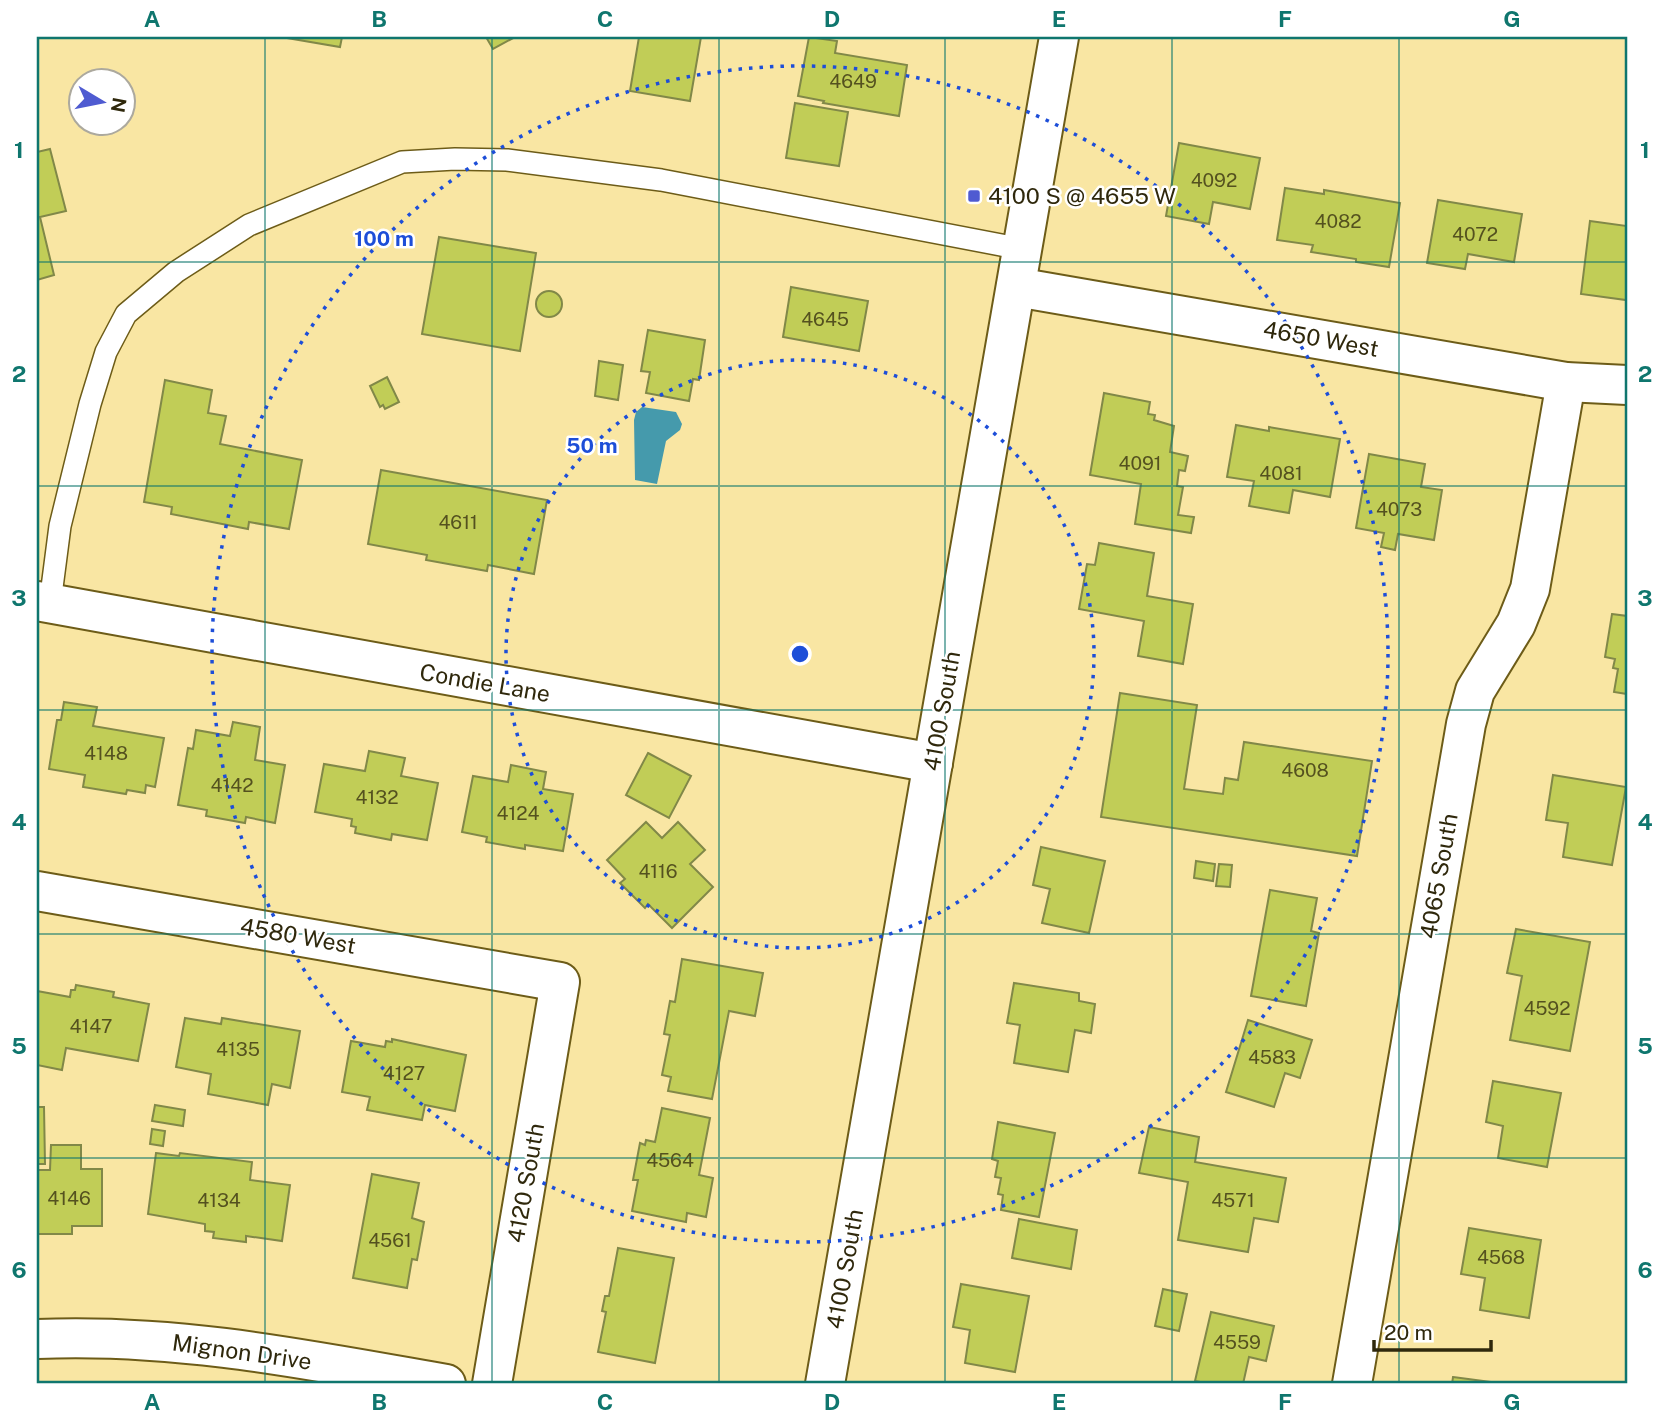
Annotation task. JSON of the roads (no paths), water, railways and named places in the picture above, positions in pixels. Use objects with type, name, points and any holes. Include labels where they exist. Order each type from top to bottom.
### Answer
[{"type":"street","name":"4100 South","points":[[825,1384],[1059,37]]},
{"type":"street","name":"4650 West","points":[[1016,287],[1566,382],[1627,385]]},
{"type":"street","name":"4065 South","points":[[1352,1384],[1467,715],[1475,691],[1516,624],[1530,589],[1566,382]]},
{"type":"street","name":"Condie Lane","points":[[43,602],[933,764]]},
{"type":"street","name":"4580 West","points":[[37,891],[560,982]]},
{"type":"street","name":"4120 South","points":[[492,1384],[560,982]]},
{"type":"street","name":"Mignon Drive","points":[[37,1339],[94,1337],[253,1350],[446,1384]]},
{"type":"lane","points":[[43,602],[90,404],[106,352],[126,314],[176,272],[250,225],[402,162],[507,160],[661,180],[1022,249]]},
{"type":"water","points":[[642,407],[676,412],[682,424],[680,430],[666,441],[657,484],[635,480],[634,420],[636,412]]},
{"type":"place","name":"4100 S @ 4655 W","points":[[974,196]]}]
